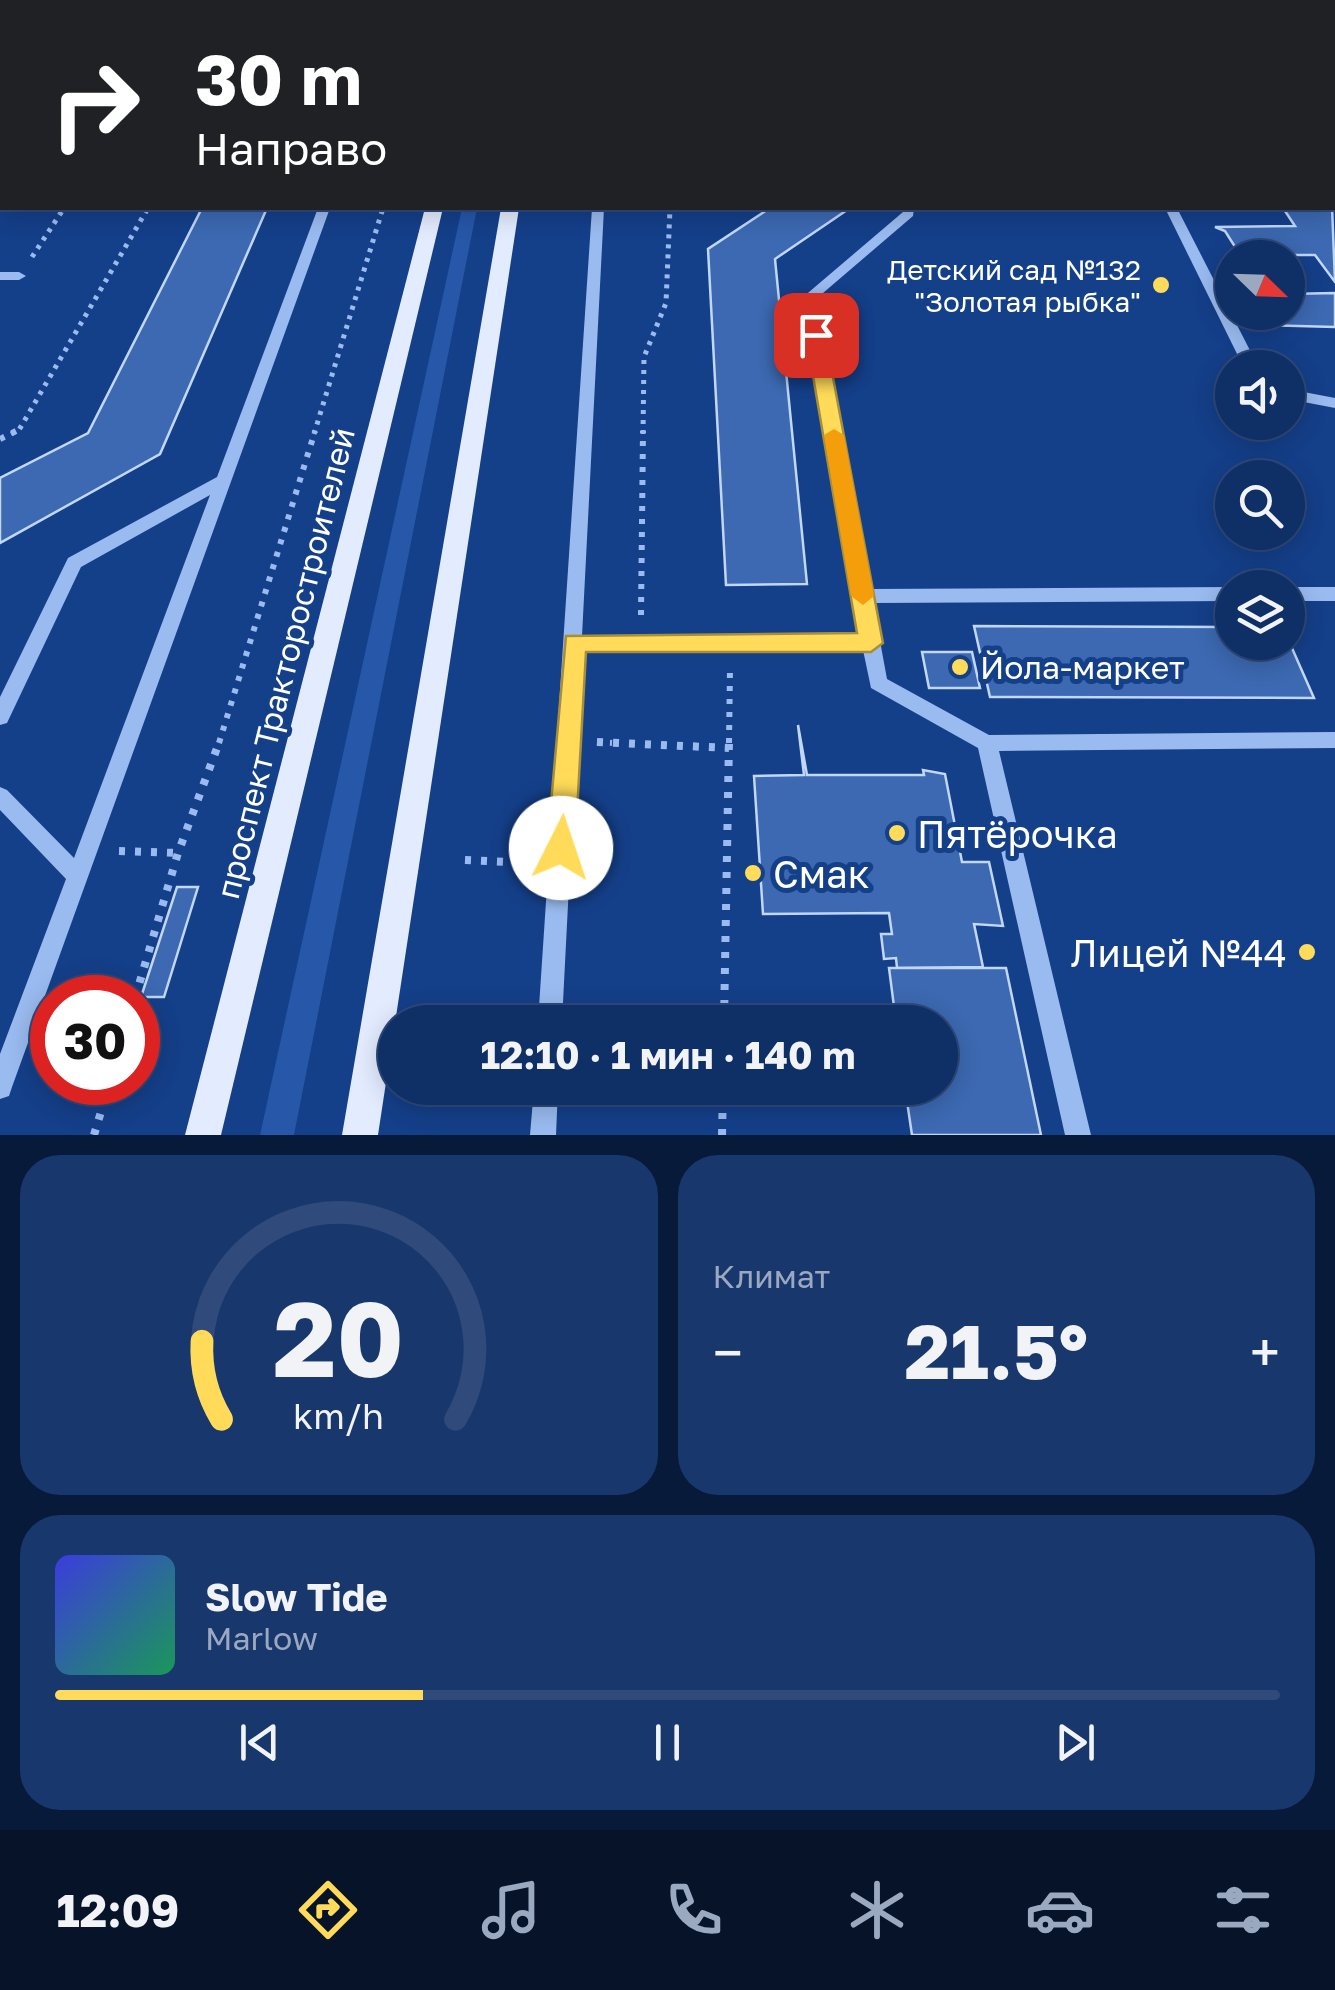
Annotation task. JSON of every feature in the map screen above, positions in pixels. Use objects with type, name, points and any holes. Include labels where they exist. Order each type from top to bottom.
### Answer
[{"type":"main road","name":"проспект Тракторостроителей","points":[[203,1135],[434,210]]},
{"type":"main road","points":[[360,1135],[510,210]]},
{"type":"street","points":[[0,1087],[323,210]]},
{"type":"street","points":[[551,1005],[598,210]]},
{"type":"street","points":[[909,210],[910,213],[809,298],[878,683],[988,743],[1335,740]]},
{"type":"street","points":[[1172,210],[1243,350]]},
{"type":"street","points":[[0,276],[19,276]]},
{"type":"street","points":[[1305,397],[1335,403]]},
{"type":"street","points":[[0,717],[74,563],[224,480]]},
{"type":"street","points":[[863,596],[1215,594]]},
{"type":"street","points":[[1305,594],[1335,594]]},
{"type":"street","points":[[574,643],[641,646],[871,643]]},
{"type":"street","points":[[988,743],[1078,1135]]},
{"type":"street","points":[[0,796],[78,876]]},
{"type":"street","points":[[543,1135],[545,1105]]},
{"type":"path","points":[[0,439],[19,430],[147,210]]},
{"type":"path","points":[[142,975],[178,853],[209,776],[382,210]]},
{"type":"path","points":[[641,646],[644,357],[666,303],[670,210]]},
{"type":"path","points":[[724,1005],[731,644]]},
{"type":"path","points":[[596,742],[729,748]]},
{"type":"path","points":[[466,860],[527,864],[528,847]]},
{"type":"path","points":[[88,851],[178,853]]},
{"type":"path","points":[[94,1135],[103,1105]]},
{"type":"path","points":[[722,1135],[723,1105]]},
{"type":"shaded area","points":[[462,210],[477,210],[294,1135],[260,1135]]},
{"type":"building","points":[[201,210],[266,210],[160,454],[0,543],[0,478],[88,433]]},
{"type":"building","points":[[767,210],[847,210],[775,259],[807,584],[726,585],[708,249]]},
{"type":"building","points":[[1284,210],[1332,210],[1335,282],[1315,255],[1305,255],[1305,240],[1231,240],[1225,231],[1215,227],[1295,226]]},
{"type":"building","points":[[1335,293],[1335,327],[1305,326],[1305,294]]},
{"type":"building","points":[[974,626],[1215,627],[1215,660],[1297,660],[1314,698],[990,697]]},
{"type":"building","points":[[922,652],[972,652],[980,688],[929,688]]},
{"type":"building","points":[[798,725],[807,775],[924,775],[923,770],[945,774],[962,862],[989,862],[1003,926],[974,924],[983,967],[897,968],[896,958],[884,959],[881,934],[892,934],[889,913],[763,914],[754,776],[804,775]]},
{"type":"building","points":[[177,887],[198,887],[164,997],[160,997],[160,975],[148,975]]},
{"type":"building","points":[[889,968],[1006,968],[1041,1135],[912,1135],[908,1105],[958,1105],[958,1005],[894,1005]]},
{"type":"slow traffic","points":[[834,435],[863,596]]},
{"type":"place","name":"Детский сад №132 \"Золотая рыбка\"","points":[[1161,285]]},
{"type":"place","name":"Йола-маркет","points":[[960,667]]},
{"type":"place","name":"Пятёрочка","points":[[897,833]]},
{"type":"place","name":"Смак","points":[[753,873]]},
{"type":"place","name":"Лицей №44","points":[[1307,952]]},
{"type":"route","points":[[561,848],[574,643],[641,646],[871,643],[816,335]]}]
